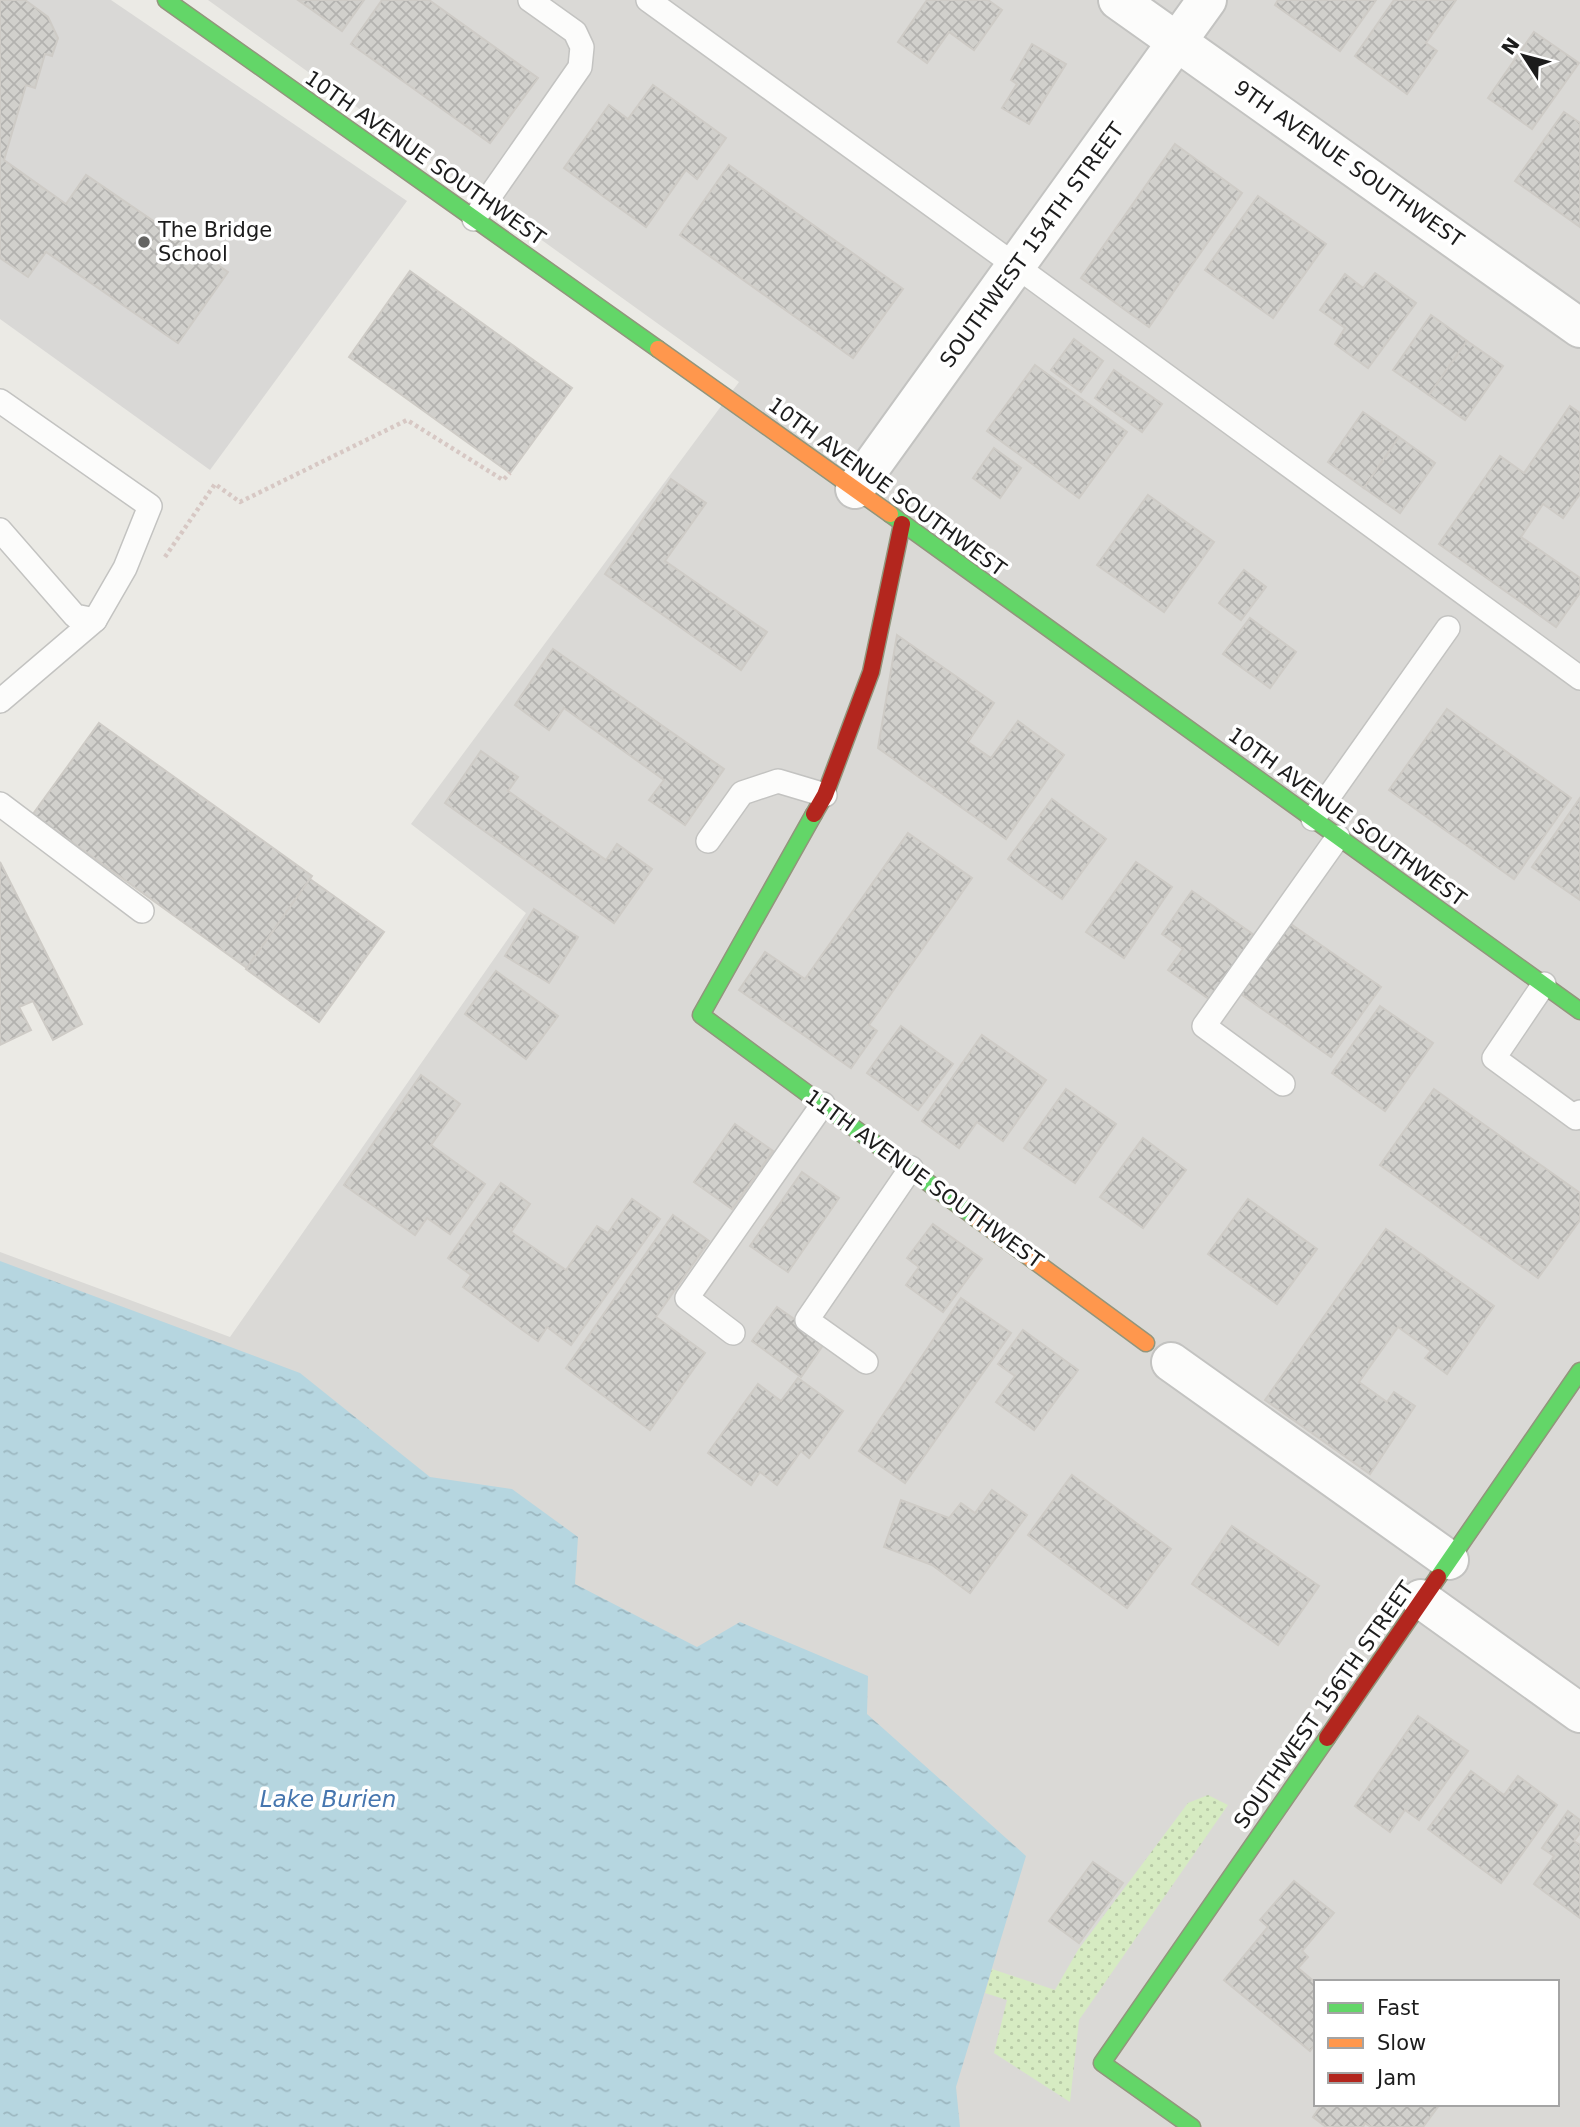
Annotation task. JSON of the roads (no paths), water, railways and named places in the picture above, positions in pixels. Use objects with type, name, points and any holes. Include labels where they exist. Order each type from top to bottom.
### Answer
[{"type":"street","name":"10TH AVENUE SOUTHWEST","points":[[166,0],[855,489],[1580,1011]]},
{"type":"street","name":"9TH AVENUE SOUTHWEST","points":[[1118,0],[1580,328]]},
{"type":"street","name":"SOUTHWEST 154TH STREET","points":[[855,489],[1208,0]]},
{"type":"street","points":[[825,794],[871,672],[902,524]]},
{"type":"street","name":"11TH AVENUE SOUTHWEST","points":[[825,794],[701,1015],[1158,1353],[1450,1559]]},
{"type":"street","name":"SOUTHWEST 156TH STREET","points":[[1192,2127],[1102,2063],[1580,1371]]},
{"type":"street","points":[[1421,1599],[1580,1713]]},
{"type":"lane","points":[[474,219],[580,66],[582,47],[575,32],[530,0]]},
{"type":"lane","points":[[648,0],[1580,678]]},
{"type":"lane","points":[[0,701],[95,620],[125,568],[150,506],[3,409]]},
{"type":"lane","points":[[0,530],[75,616],[95,620]]},
{"type":"lane","points":[[1313,819],[1448,628]]},
{"type":"lane","points":[[708,841],[742,793],[778,781],[825,794]]},
{"type":"lane","points":[[0,804],[142,911]]},
{"type":"lane","points":[[1283,1084],[1204,1026],[1338,836]]},
{"type":"lane","points":[[1544,984],[1494,1058],[1579,1117]]},
{"type":"lane","points":[[733,1333],[687,1298],[823,1104]]},
{"type":"lane","points":[[866,1362],[807,1320],[911,1168]]},
{"type":"water","name":"Lake Burien","points":[[0,1261],[300,1373],[430,1477],[512,1489],[578,1537],[575,1584],[697,1647],[740,1622],[868,1676],[867,1714],[1026,1856],[956,2087],[960,2127],[0,2127]]},
{"type":"place","name":"The Bridge School","points":[[144,242]]}]
